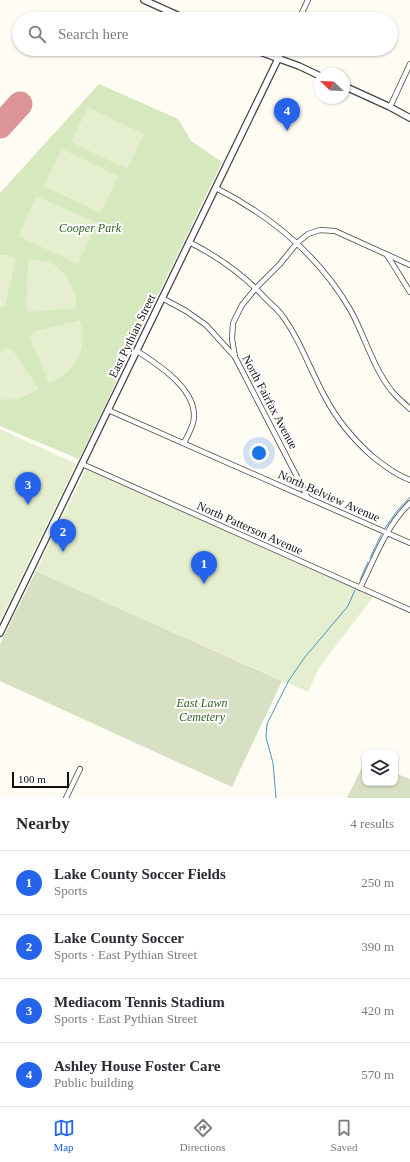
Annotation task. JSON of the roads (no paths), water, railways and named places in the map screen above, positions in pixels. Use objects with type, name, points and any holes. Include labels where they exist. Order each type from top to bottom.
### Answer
[{"type":"street","points":[[144,0],[171,12]]},
{"type":"street","points":[[302,12],[308,0]]},
{"type":"street","points":[[270,56],[314,73]]},
{"type":"street","name":"East Pythian Street","points":[[0,633],[280,56]]},
{"type":"street","points":[[390,107],[410,64]]},
{"type":"street","points":[[350,89],[410,118]]},
{"type":"street","points":[[216,188],[239,200],[271,221],[297,243],[330,280],[351,312],[378,368],[391,390],[410,409]]},
{"type":"street","points":[[235,357],[232,339],[234,323],[242,305],[256,288],[280,264],[297,243],[308,234],[320,230],[335,231],[410,265]]},
{"type":"street","points":[[189,242],[209,252],[234,269],[256,288],[281,314],[297,339],[325,397],[339,421],[358,444],[380,463],[410,480]]},
{"type":"street","points":[[387,255],[410,292]]},
{"type":"street","points":[[395,268],[401,260]]},
{"type":"street","name":"North Fairfax Avenue","points":[[162,298],[186,311],[206,325],[235,357],[308,498]]},
{"type":"street","points":[[225,345],[232,339]]},
{"type":"street","points":[[137,351],[165,370],[178,382],[188,395],[193,410],[193,423],[184,443]]},
{"type":"street","name":"North Belview Avenue","points":[[108,410],[410,543]]},
{"type":"street","name":"North Patterson Avenue","points":[[82,464],[410,610]]},
{"type":"street","points":[[360,588],[386,533],[399,513],[410,503]]},
{"type":"street","points":[[66,798],[80,769]]},
{"type":"waterway","points":[[385,528],[397,511],[410,497]]},
{"type":"waterway","points":[[370,558],[381,535]]},
{"type":"waterway","points":[[360,580],[368,562]]},
{"type":"waterway","points":[[276,798],[273,763],[266,737],[267,724],[289,680],[305,657],[348,606],[355,590]]},
{"type":"place","name":"Ashley House Foster Care","points":[[287,131]]},
{"type":"place","name":"Mediacom Tennis Stadium","points":[[28,505]]},
{"type":"place","name":"Lake County Soccer","points":[[63,552]]},
{"type":"place","name":"Lake County Soccer Fields","points":[[204,584]]},
{"type":"park label","name":"Cooper Park","points":[[90,228]]},
{"type":"park label","name":"East Lawn Cemetery","points":[[202,710]]}]
